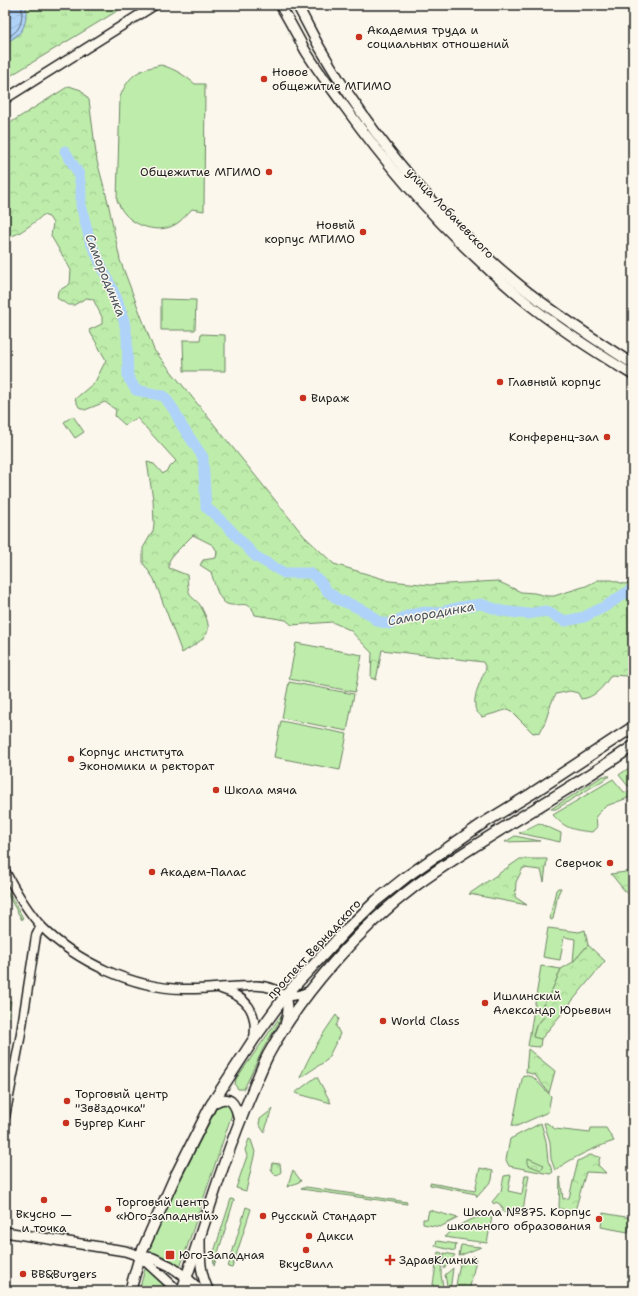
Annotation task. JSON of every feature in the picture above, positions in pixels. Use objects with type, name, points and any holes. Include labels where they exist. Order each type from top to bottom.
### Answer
[{"type":"main road","name":"улица Лобачевского","points":[[280,5],[306,51],[334,92],[381,156],[424,206],[486,267],[522,299],[591,349],[633,375]]},
{"type":"main road","name":"улица Лобачевского","points":[[297,5],[320,48],[360,110],[408,174],[443,212],[497,265],[528,292],[562,317],[633,364]]},
{"type":"main road","name":"проспект Вернадского","points":[[130,1291],[140,1256],[173,1181],[211,1105],[254,1039],[285,996],[349,927],[377,900],[406,877],[482,824],[531,794],[633,727]]},
{"type":"main road","name":"проспект Вернадского","points":[[182,1291],[200,1233],[240,1121],[268,1056],[283,1030],[311,990],[358,937],[414,887],[452,861],[578,783],[633,746]]},
{"type":"main road","points":[[211,1105],[222,1099],[231,1101],[238,1111],[240,1121]]},
{"type":"main road","points":[[5,1232],[125,1251],[140,1256],[153,1258],[170,1266],[202,1291]]},
{"type":"main road","points":[[200,1233],[201,1269],[209,1291]]},
{"type":"main road","points":[[140,1256],[178,1291]]},
{"type":"street","points":[[5,99],[156,5]]},
{"type":"street","points":[[5,871],[26,906],[41,926],[74,952],[98,967],[116,975],[156,986],[183,989],[261,986],[274,990],[285,996],[301,994],[311,990]]},
{"type":"street","points":[[5,1117],[20,1039],[36,936],[41,926]]},
{"type":"street","points":[[219,988],[236,994],[247,1003],[251,1009],[255,1024],[254,1039]]},
{"type":"street","points":[[283,1030],[288,1008],[285,996]]},
{"type":"green space","points":[[5,5],[127,5],[5,79]]},
{"type":"green space","points":[[161,65],[171,68],[195,84],[205,84],[204,211],[192,209],[173,226],[158,229],[143,226],[130,219],[122,211],[117,200],[120,97],[127,83],[135,75],[146,69]]},
{"type":"green space","points":[[69,86],[81,90],[89,100],[97,161],[108,202],[120,260],[154,350],[304,536],[334,564],[390,581],[430,585],[497,581],[521,592],[554,596],[586,586],[598,580],[612,580],[624,584],[631,583],[633,579],[633,672],[626,676],[611,675],[599,691],[586,698],[581,699],[578,693],[570,691],[556,694],[540,732],[533,733],[509,709],[482,717],[477,712],[475,708],[475,697],[486,668],[483,662],[382,650],[376,680],[371,678],[372,653],[350,630],[332,622],[292,625],[286,620],[255,615],[249,606],[227,604],[223,601],[219,594],[211,572],[200,565],[203,560],[216,558],[217,551],[213,545],[193,535],[173,555],[169,561],[169,568],[187,575],[189,592],[200,605],[208,623],[208,629],[203,639],[182,653],[154,579],[143,563],[143,548],[153,531],[154,524],[153,499],[147,462],[154,464],[163,474],[176,461],[137,418],[125,425],[115,416],[116,410],[105,402],[85,410],[79,407],[75,399],[95,382],[106,360],[89,330],[102,324],[102,317],[93,299],[86,298],[74,305],[68,305],[57,298],[58,291],[70,284],[71,270],[51,236],[53,223],[49,217],[43,215],[18,233],[10,236],[5,235],[5,126]]},
{"type":"green space","points":[[161,299],[196,300],[195,330],[161,330]]},
{"type":"green space","points":[[201,334],[225,335],[225,371],[184,371],[183,340],[200,340]]},
{"type":"green space","points":[[73,416],[84,432],[75,438],[64,422]]},
{"type":"green space","points":[[296,643],[362,655],[355,692],[289,679]]},
{"type":"green space","points":[[289,682],[354,694],[347,731],[282,718]]},
{"type":"green space","points":[[281,721],[347,734],[340,770],[274,757]]},
{"type":"green space","points":[[633,765],[633,786],[628,786],[619,775]]},
{"type":"green space","points":[[603,776],[610,776],[556,809],[551,809]]},
{"type":"green space","points":[[613,779],[624,792],[633,793],[633,796],[606,806],[596,816],[597,827],[592,832],[570,828],[553,815]]},
{"type":"green space","points":[[539,823],[561,833],[560,842],[519,833]]},
{"type":"green space","points":[[515,836],[540,841],[505,842]]},
{"type":"green space","points":[[520,859],[547,859],[544,882],[541,870],[523,868],[516,882],[515,897],[527,905],[469,894]]},
{"type":"green space","points":[[633,871],[633,898],[624,890],[611,874]]},
{"type":"green space","points":[[5,886],[23,918],[22,920],[5,890]]},
{"type":"green space","points":[[561,888],[558,894],[553,919],[551,920],[550,917],[556,890]]},
{"type":"green space","points":[[548,928],[579,932],[585,930],[588,945],[573,962],[575,939],[564,937],[560,960],[543,957]]},
{"type":"green space","points":[[588,945],[605,961],[541,1039],[533,1037],[536,1026],[546,1015],[543,1005],[553,988],[561,969],[573,962]]},
{"type":"green space","points":[[541,966],[561,969],[553,988],[543,1005],[546,1015],[536,1026],[533,1036],[541,1039],[540,1047],[528,1046]]},
{"type":"green space","points":[[11,1001],[5,1033],[5,1004]]},
{"type":"green space","points":[[336,1015],[339,1019],[336,1026],[340,1034],[327,1060],[300,1078],[316,1045]]},
{"type":"green space","points":[[280,1017],[281,1019],[263,1049],[244,1089],[238,1089],[235,1085],[236,1079]]},
{"type":"green space","points":[[528,1049],[555,1071],[549,1093],[535,1075],[526,1072]]},
{"type":"green space","points":[[523,1075],[533,1077],[551,1096],[548,1112],[517,1126],[512,1126]]},
{"type":"green space","points":[[317,1077],[331,1103],[295,1093]]},
{"type":"green space","points":[[219,1103],[228,1103],[232,1109],[232,1114],[181,1265],[178,1267],[151,1251],[150,1248],[171,1199]]},
{"type":"green space","points":[[273,1109],[264,1132],[259,1124],[260,1119]]},
{"type":"green space","points":[[541,1123],[546,1141],[548,1161],[553,1172],[550,1174],[509,1166],[506,1160],[510,1139]]},
{"type":"green space","points":[[544,1123],[547,1123],[555,1129],[590,1133],[591,1128],[606,1128],[614,1141],[584,1153],[555,1170],[551,1159],[550,1142]]},
{"type":"green space","points":[[249,1139],[251,1140],[255,1152],[246,1191],[236,1188],[247,1156],[245,1150]]},
{"type":"green space","points":[[590,1155],[600,1157],[598,1165],[606,1173],[586,1172],[574,1214],[559,1208],[560,1177],[563,1199],[569,1198],[578,1161]]},
{"type":"green space","points":[[528,1158],[544,1165],[541,1170],[528,1165]]},
{"type":"green space","points":[[272,1163],[280,1164],[281,1172],[276,1176],[271,1169]]},
{"type":"green space","points":[[480,1168],[493,1171],[492,1180],[477,1197],[476,1194],[430,1185],[430,1183],[475,1191]]},
{"type":"green space","points":[[293,1170],[301,1181],[287,1187]]},
{"type":"green space","points":[[511,1175],[508,1191],[522,1194],[525,1175],[529,1175],[522,1216],[503,1212],[503,1207],[501,1207],[501,1205],[496,1202],[494,1204],[492,1202],[501,1191],[504,1176]]},
{"type":"green space","points":[[306,1187],[407,1202],[407,1204],[301,1189]]},
{"type":"green space","points":[[231,1199],[234,1200],[214,1266],[213,1255]]},
{"type":"green space","points":[[246,1207],[251,1209],[232,1268],[228,1267]]},
{"type":"green space","points":[[429,1210],[458,1218],[440,1227],[423,1224],[423,1219],[427,1219]]},
{"type":"green space","points":[[603,1213],[631,1218],[628,1232],[601,1227]]},
{"type":"green space","points":[[486,1216],[492,1217],[487,1243],[444,1237],[463,1223]]},
{"type":"green space","points":[[437,1241],[456,1244],[455,1251],[435,1246]]},
{"type":"green space","points":[[461,1245],[481,1247],[459,1256]]},
{"type":"green space","points":[[438,1252],[442,1253],[441,1275],[444,1291],[432,1291]]},
{"type":"green space","points":[[444,1253],[455,1255],[444,1269]]},
{"type":"green space","points":[[474,1256],[476,1260],[469,1291],[455,1291],[460,1263]]},
{"type":"green space","points":[[453,1268],[450,1291],[448,1291],[445,1275]]},
{"type":"green space","points":[[145,1269],[159,1277],[169,1291],[139,1291]]},
{"type":"water","points":[[5,5],[26,5],[26,18],[20,32],[5,43]]},
{"type":"waterway","name":"Самородинка","points":[[65,151],[79,174],[81,206],[90,241],[117,299],[124,321],[127,337],[128,377],[136,390],[164,396],[174,410],[182,426],[203,457],[206,507],[226,525],[255,556],[284,573],[310,573],[319,580],[327,591],[339,600],[370,614],[377,621],[389,624],[409,615],[426,612],[436,613],[481,604],[502,611],[528,614],[545,611],[565,621],[584,617],[606,606],[633,588]]},
{"type":"place","name":"Академия труда и социальных отношений","points":[[359,37]]},
{"type":"place","name":"Новое общежитие МГИМО","points":[[264,79]]},
{"type":"place","name":"Общежитие МГИМО","points":[[269,172]]},
{"type":"place","name":"Новый корпус МГИМО","points":[[363,232]]},
{"type":"place","name":"Главный корпус","points":[[500,382]]},
{"type":"place","name":"Вираж","points":[[303,398]]},
{"type":"place","name":"Конференц-зал","points":[[607,437]]},
{"type":"place","name":"Корпус института Экономики и ректорат","points":[[71,759]]},
{"type":"place","name":"Школа мяча","points":[[216,790]]},
{"type":"place","name":"Сверчок","points":[[610,863]]},
{"type":"place","name":"Академ-Палас","points":[[152,872]]},
{"type":"place","name":"Ишлинский Александр Юрьевич","points":[[485,1003]]},
{"type":"place","name":"World Class","points":[[383,1021]]},
{"type":"place","name":"Торговый центр \"Звёздочка\"","points":[[67,1101]]},
{"type":"place","name":"Бургер Кинг","points":[[66,1123]]},
{"type":"place","name":"Вкусно — и точка","points":[[44,1200]]},
{"type":"place","name":"Торговый центр «Юго-западный»","points":[[108,1209]]},
{"type":"place","name":"Русский Стандарт","points":[[263,1216]]},
{"type":"place","name":"Школа №875. Корпус школьного образования","points":[[599,1219]]},
{"type":"place","name":"Дикси","points":[[309,1236]]},
{"type":"place","name":"ВкусВилл","points":[[306,1250]]},
{"type":"place","name":"Юго-Западная","points":[[170,1255]]},
{"type":"place","name":"ЗдравКлиник","points":[[390,1260]]},
{"type":"place","name":"BB&Burgers","points":[[23,1274]]}]
